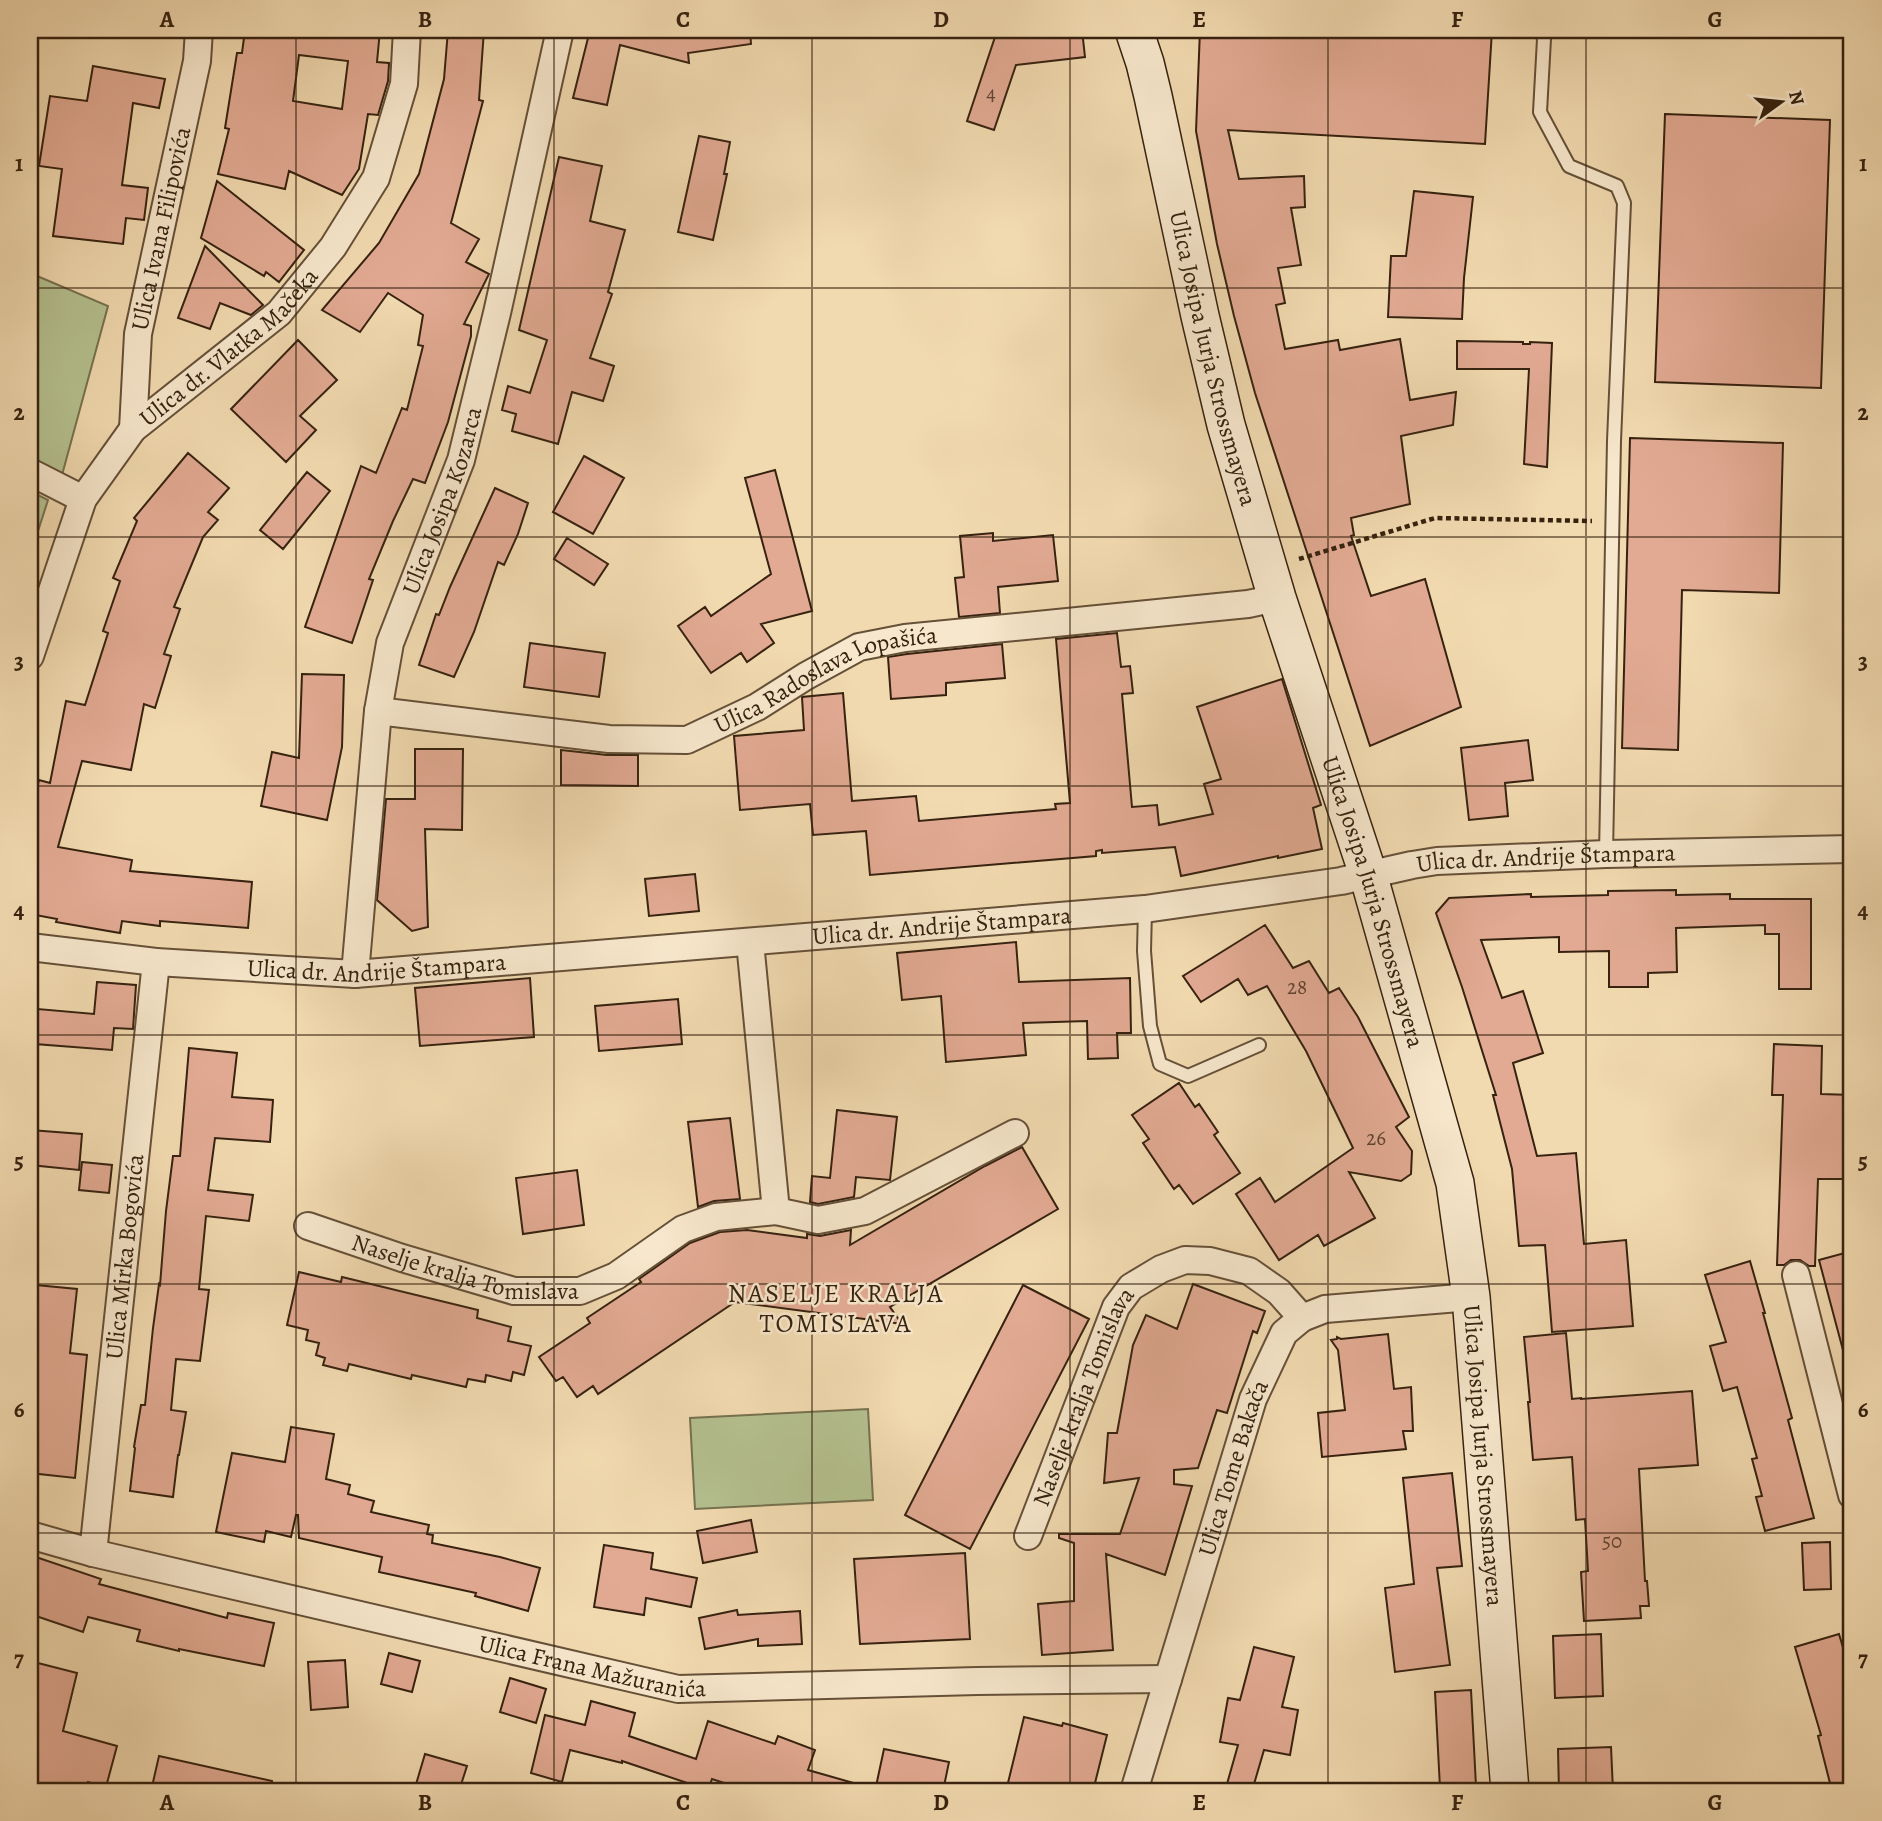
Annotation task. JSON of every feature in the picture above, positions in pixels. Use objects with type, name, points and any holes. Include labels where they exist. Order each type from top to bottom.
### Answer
[{"type":"main road","name":"Ulica Josipa Jurja Strossmayera","points":[[1134,30],[1153,96],[1226,425],[1273,583],[1368,874],[1455,1183],[1471,1297],[1510,1791]]},
{"type":"street","name":"Ulica Ivana Filipovića","points":[[133,429],[138,334],[197,61],[199,30]]},
{"type":"street","name":"Ulica dr. Vlatka Mačeka","points":[[30,656],[83,499],[133,429],[279,313],[333,247],[376,178],[404,84],[407,30]]},
{"type":"street","name":"Ulica Josipa Kozarca","points":[[355,974],[378,711],[390,643],[461,460],[497,313],[560,30]]},
{"type":"street","points":[[30,472],[83,499]]},
{"type":"street","name":"Ulica Radoslava Lopašića","points":[[378,711],[609,739],[687,740],[757,707],[859,647],[905,638],[1248,604],[1273,583]]},
{"type":"street","name":"Ulica dr. Andrije Štampara","points":[[30,947],[156,962],[355,974],[1145,909],[1330,883],[1437,861],[1606,854],[1852,849]]},
{"type":"street","points":[[750,942],[776,1211]]},
{"type":"street","name":"Ulica Mirka Bogovića","points":[[93,1553],[156,962]]},
{"type":"street","name":"Naselje kralja Tomislava","points":[[308,1226],[402,1258],[514,1291],[580,1291],[616,1276],[683,1229],[716,1217],[776,1211],[818,1220],[865,1211],[1016,1133]]},
{"type":"street","name":"Naselje kralja Tomislava","points":[[1028,1535],[1116,1307],[1130,1287],[1161,1269],[1185,1260],[1210,1261],[1249,1271],[1279,1292],[1302,1318]]},
{"type":"street","points":[[1796,1275],[1852,1495]]},
{"type":"street","name":"Ulica Tome Bakača","points":[[1134,1791],[1253,1398],[1284,1333],[1302,1318],[1325,1308],[1471,1297]]},
{"type":"street","name":"Ulica Frana Mažuranića","points":[[30,1535],[93,1553],[678,1689],[1168,1679]]},
{"type":"lane","points":[[1541,30],[1544,39],[1540,112],[1569,166],[1617,186],[1624,203],[1612,521],[1606,854]]},
{"type":"lane","points":[[1145,909],[1144,951],[1150,1026],[1160,1064],[1188,1076],[1259,1045]]},
{"type":"path","points":[[1273,583],[1435,518],[1612,521]]},
{"type":"green space","points":[[30,273],[108,306],[62,475],[30,459]]},
{"type":"green space","points":[[30,491],[48,500],[30,556]]},
{"type":"green space","points":[[868,1409],[873,1500],[695,1509],[690,1418]]},
{"type":"building","points":[[245,30],[292,34],[293,30],[380,30],[377,62],[389,63],[388,81],[378,115],[368,114],[359,169],[342,195],[289,171],[285,189],[218,174],[229,129],[225,128],[237,53],[242,53]],"holes":[[[299,55],[348,61],[342,109],[293,101]]]},
{"type":"building","points":[[448,30],[484,30],[479,100],[483,101],[451,223],[479,239],[466,262],[489,274],[464,324],[471,326],[471,336],[448,422],[425,483],[413,479],[393,521],[369,579],[373,580],[352,643],[305,627],[361,466],[376,473],[402,408],[407,410],[423,346],[418,345],[423,315],[388,293],[360,332],[322,310],[379,243],[419,174],[444,79]]},
{"type":"building","points":[[590,30],[750,30],[751,44],[688,53],[689,63],[620,45],[607,105],[573,98]]},
{"type":"building","points":[[1034,30],[1082,30],[1085,57],[1016,65],[994,130],[967,121],[996,34]]},
{"type":"building","points":[[1200,30],[1492,30],[1485,144],[1228,130],[1239,179],[1304,176],[1305,207],[1291,208],[1301,265],[1278,268],[1285,303],[1276,305],[1285,349],[1338,340],[1340,350],[1400,339],[1410,400],[1456,392],[1453,425],[1401,436],[1410,504],[1351,518],[1354,535],[1351,536],[1371,596],[1425,579],[1461,707],[1370,746],[1255,393],[1234,316],[1217,244],[1196,131]]},
{"type":"building","points":[[93,66],[165,79],[159,108],[133,103],[122,185],[148,188],[144,220],[126,218],[123,244],[53,236],[62,169],[39,166],[50,96],[87,101]]},
{"type":"building","points":[[1665,114],[1830,120],[1821,388],[1655,382]]},
{"type":"building","points":[[699,136],[730,142],[724,174],[727,174],[713,240],[678,232]]},
{"type":"building","points":[[559,157],[602,166],[590,221],[625,230],[608,292],[612,294],[590,358],[614,366],[603,401],[572,392],[558,444],[512,431],[516,414],[502,410],[508,386],[530,393],[547,340],[519,330]]},
{"type":"building","points":[[217,181],[304,250],[279,282],[266,272],[264,276],[201,238]]},
{"type":"building","points":[[1414,191],[1473,197],[1462,319],[1388,317],[1391,256],[1406,256]]},
{"type":"building","points":[[205,246],[263,305],[251,315],[220,303],[210,329],[178,318]]},
{"type":"building","points":[[298,340],[337,380],[300,416],[316,430],[286,462],[231,409]]},
{"type":"building","points":[[1457,341],[1552,343],[1547,467],[1524,464],[1529,369],[1457,369]]},
{"type":"building","points":[[1630,438],[1783,443],[1779,593],[1682,590],[1678,750],[1622,748]]},
{"type":"building","points":[[188,453],[229,488],[208,512],[218,520],[203,537],[174,607],[180,609],[164,654],[171,656],[155,708],[144,704],[131,770],[82,761],[58,847],[132,860],[130,871],[252,882],[248,928],[160,921],[160,926],[122,921],[120,933],[56,922],[57,919],[30,914],[30,814],[39,780],[50,783],[66,701],[85,705],[108,633],[103,631],[120,581],[113,578],[137,521],[134,518]]},
{"type":"building","points":[[584,456],[624,478],[593,534],[553,512]]},
{"type":"building","points":[[775,470],[812,611],[761,624],[774,643],[747,662],[741,653],[711,673],[678,626],[705,607],[711,616],[771,574],[745,478]]},
{"type":"building","points":[[307,472],[330,491],[283,549],[260,530]]},
{"type":"building","points":[[495,488],[528,503],[504,565],[498,562],[474,632],[454,677],[419,665],[436,614],[439,615]]},
{"type":"building","points":[[993,533],[993,541],[1053,535],[1058,581],[998,587],[1000,613],[959,617],[955,578],[964,577],[960,536]]},
{"type":"building","points":[[567,538],[608,564],[594,585],[554,559]]},
{"type":"building","points":[[1117,633],[1121,667],[1130,666],[1133,693],[1122,694],[1132,807],[1157,805],[1159,825],[1213,814],[1204,784],[1221,779],[1197,707],[1282,679],[1321,805],[1313,808],[1322,849],[1181,876],[1175,847],[1102,853],[1102,850],[1096,851],[1096,856],[870,875],[866,831],[813,835],[810,804],[740,810],[734,736],[804,730],[802,697],[843,693],[852,801],[916,796],[919,821],[1056,809],[1055,804],[1070,803],[1056,639]]},
{"type":"building","points":[[530,643],[605,653],[599,697],[524,687]]},
{"type":"building","points":[[1002,644],[1005,678],[946,683],[946,695],[891,699],[888,657]]},
{"type":"building","points":[[302,674],[344,675],[342,747],[327,820],[261,806],[272,752],[299,758]]},
{"type":"building","points":[[1528,740],[1533,780],[1505,783],[1508,816],[1469,820],[1461,748]]},
{"type":"building","points":[[415,749],[463,749],[462,830],[425,829],[428,927],[412,931],[377,900],[386,799],[415,799]]},
{"type":"building","points":[[561,750],[638,755],[638,786],[561,785]]},
{"type":"building","points":[[695,874],[699,911],[649,916],[645,879]]},
{"type":"building","points":[[1676,890],[1676,895],[1730,894],[1730,899],[1811,899],[1811,989],[1779,989],[1779,934],[1765,934],[1765,925],[1676,928],[1677,972],[1648,973],[1648,987],[1609,987],[1609,951],[1559,952],[1559,937],[1481,940],[1502,998],[1523,991],[1543,1053],[1513,1063],[1537,1156],[1576,1153],[1584,1244],[1626,1240],[1633,1326],[1552,1332],[1545,1245],[1519,1246],[1512,1169],[1493,1095],[1496,1095],[1436,913],[1449,898],[1531,894],[1531,897],[1608,895],[1608,891]]},
{"type":"building","points":[[1265,925],[1293,968],[1309,961],[1329,993],[1339,988],[1358,1017],[1409,1117],[1396,1127],[1412,1151],[1411,1174],[1401,1181],[1349,1172],[1375,1218],[1324,1246],[1318,1235],[1279,1260],[1236,1194],[1260,1178],[1275,1202],[1353,1148],[1306,1051],[1267,986],[1248,995],[1238,979],[1201,1002],[1183,976]]},
{"type":"building","points":[[1016,942],[1019,982],[1130,978],[1131,1033],[1117,1033],[1118,1058],[1088,1059],[1087,1021],[1023,1023],[1026,1055],[946,1062],[941,996],[902,1000],[897,953]]},
{"type":"building","points":[[530,978],[534,1037],[420,1046],[415,988]]},
{"type":"building","points":[[97,982],[136,985],[133,1029],[114,1028],[112,1050],[35,1044],[38,1009],[94,1014]]},
{"type":"building","points":[[678,999],[682,1044],[599,1051],[595,1006]]},
{"type":"building","points":[[1774,1044],[1822,1046],[1821,1094],[1852,1095],[1852,1142],[1845,1142],[1845,1179],[1818,1179],[1815,1266],[1809,1266],[1800,1260],[1777,1265],[1783,1095],[1772,1095]]},
{"type":"building","points":[[189,1048],[237,1053],[232,1097],[273,1100],[270,1142],[215,1138],[208,1190],[253,1195],[249,1221],[206,1216],[199,1289],[209,1290],[200,1361],[176,1359],[171,1410],[186,1412],[173,1497],[130,1491],[141,1405],[145,1405],[173,1156],[180,1156]]},
{"type":"building","points":[[1179,1083],[1195,1107],[1199,1104],[1218,1132],[1214,1135],[1240,1173],[1193,1204],[1179,1185],[1174,1189],[1143,1143],[1149,1139],[1132,1115]]},
{"type":"building","points":[[837,1110],[897,1117],[890,1180],[856,1177],[854,1197],[818,1204],[810,1202],[812,1176],[830,1178]]},
{"type":"building","points":[[730,1118],[740,1199],[714,1201],[698,1207],[688,1122]]},
{"type":"building","points":[[30,1130],[82,1134],[79,1170],[30,1165]]},
{"type":"building","points":[[1022,1147],[1058,1209],[890,1307],[902,1324],[735,1302],[598,1394],[593,1386],[577,1397],[563,1377],[556,1381],[539,1357],[590,1323],[587,1318],[641,1282],[639,1279],[690,1243],[720,1232],[747,1230],[807,1238],[807,1234],[820,1236],[851,1230],[850,1245]]},
{"type":"building","points":[[82,1162],[112,1165],[109,1193],[79,1190]]},
{"type":"building","points":[[577,1170],[584,1225],[523,1234],[516,1178]]},
{"type":"building","points":[[1852,1251],[1852,1353],[1844,1354],[1819,1260]]},
{"type":"building","points":[[1750,1261],[1792,1418],[1788,1420],[1814,1518],[1765,1531],[1756,1497],[1762,1496],[1752,1459],[1757,1458],[1737,1387],[1723,1391],[1710,1346],[1726,1342],[1705,1275]]},
{"type":"building","points":[[299,1272],[341,1282],[342,1277],[478,1310],[477,1318],[511,1327],[508,1341],[531,1346],[524,1375],[513,1372],[511,1381],[486,1375],[485,1382],[468,1379],[466,1387],[412,1375],[411,1379],[349,1364],[347,1371],[323,1365],[325,1358],[316,1355],[319,1343],[306,1340],[308,1330],[287,1325]]},
{"type":"building","points":[[1193,1284],[1265,1311],[1257,1333],[1253,1331],[1227,1413],[1217,1410],[1198,1468],[1174,1470],[1174,1484],[1192,1486],[1165,1575],[1106,1554],[1113,1650],[1042,1655],[1038,1604],[1074,1601],[1074,1543],[1059,1538],[1059,1534],[1120,1534],[1139,1478],[1104,1483],[1108,1433],[1117,1433],[1133,1345],[1146,1315],[1177,1329]]},
{"type":"building","points":[[36,1285],[77,1289],[70,1353],[87,1355],[75,1478],[30,1473],[30,1344]]},
{"type":"building","points":[[1023,1285],[1089,1319],[970,1549],[905,1515]]},
{"type":"building","points":[[1566,1333],[1572,1399],[1692,1391],[1698,1465],[1639,1469],[1645,1581],[1649,1606],[1640,1606],[1641,1618],[1584,1621],[1581,1572],[1588,1571],[1585,1519],[1576,1520],[1572,1457],[1533,1460],[1524,1337]]},
{"type":"building","points":[[1388,1334],[1394,1389],[1411,1387],[1413,1431],[1403,1431],[1406,1449],[1322,1457],[1318,1413],[1345,1410],[1338,1350],[1331,1340],[1337,1337],[1341,1339]]},
{"type":"building","points":[[291,1427],[334,1434],[326,1479],[350,1485],[348,1494],[374,1501],[371,1512],[429,1525],[427,1534],[433,1535],[432,1543],[540,1568],[528,1611],[475,1596],[476,1593],[379,1572],[382,1557],[299,1538],[298,1515],[291,1537],[266,1531],[264,1542],[216,1532],[232,1453],[285,1462]]},
{"type":"building","points":[[1452,1473],[1462,1566],[1437,1568],[1450,1665],[1395,1672],[1385,1588],[1414,1584],[1403,1478]]},
{"type":"building","points":[[751,1520],[757,1552],[703,1563],[697,1531]]},
{"type":"building","points":[[1830,1542],[1831,1589],[1804,1590],[1802,1543]]},
{"type":"building","points":[[604,1545],[653,1553],[651,1569],[697,1578],[691,1607],[646,1598],[644,1615],[594,1607]]},
{"type":"building","points":[[965,1553],[970,1639],[860,1644],[854,1559]]},
{"type":"building","points":[[30,1555],[101,1579],[99,1584],[227,1618],[228,1613],[274,1623],[264,1666],[137,1641],[140,1630],[88,1617],[83,1632],[30,1614]]},
{"type":"building","points":[[737,1610],[738,1615],[800,1611],[802,1644],[758,1646],[758,1639],[705,1649],[699,1618]]},
{"type":"building","points":[[1601,1634],[1603,1696],[1555,1698],[1553,1636]]},
{"type":"building","points":[[1839,1634],[1852,1678],[1852,1788],[1832,1791],[1818,1736],[1821,1735],[1795,1647]]},
{"type":"building","points":[[1254,1647],[1294,1657],[1282,1707],[1298,1710],[1290,1755],[1264,1750],[1252,1791],[1225,1791],[1238,1745],[1220,1742],[1228,1698],[1240,1700]]},
{"type":"building","points":[[389,1653],[420,1661],[412,1692],[381,1684]]},
{"type":"building","points":[[345,1660],[348,1707],[311,1710],[308,1662]]},
{"type":"building","points":[[30,1661],[77,1673],[63,1731],[117,1746],[106,1787],[88,1782],[86,1791],[47,1791],[30,1786]]},
{"type":"building","points":[[510,1678],[546,1689],[536,1723],[500,1712]]},
{"type":"building","points":[[1471,1690],[1476,1786],[1440,1788],[1435,1692]]},
{"type":"building","points":[[591,1701],[635,1713],[629,1736],[696,1759],[708,1721],[775,1744],[778,1736],[815,1750],[808,1770],[857,1784],[856,1791],[749,1791],[712,1779],[708,1790],[622,1761],[570,1750],[562,1782],[531,1773],[545,1715],[585,1725]]},
{"type":"building","points":[[1024,1717],[1062,1726],[1063,1723],[1107,1735],[1093,1791],[1006,1791]]},
{"type":"building","points":[[1611,1747],[1613,1791],[1559,1791],[1558,1749]]},
{"type":"building","points":[[884,1749],[949,1762],[943,1791],[875,1791]]},
{"type":"building","points":[[425,1754],[467,1766],[459,1791],[414,1791]]},
{"type":"building","points":[[159,1756],[272,1781],[271,1791],[151,1791]]},
{"type":"district","name":"NASELJE KRALJA TOMISLAVA","points":[[836,1308]]}]
